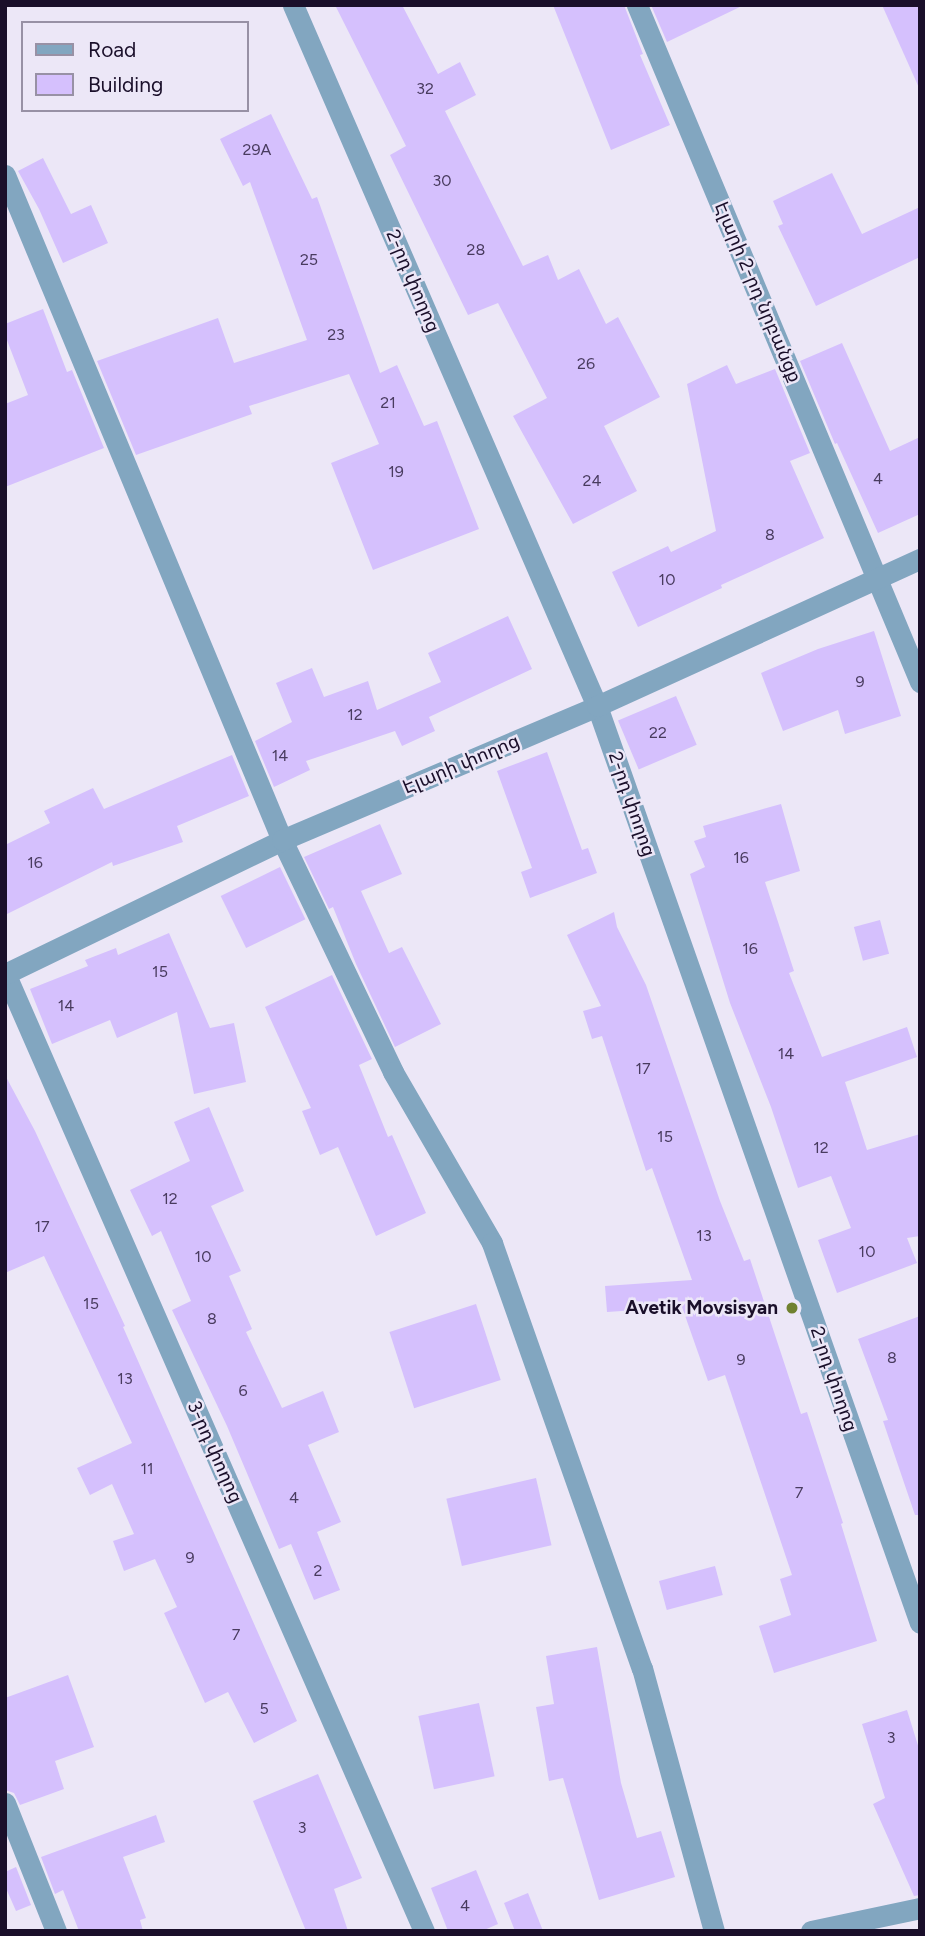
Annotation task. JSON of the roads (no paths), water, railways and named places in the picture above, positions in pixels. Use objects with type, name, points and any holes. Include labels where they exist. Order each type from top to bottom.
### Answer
[{"type":"street","name":"2-րդ փողոց","points":[[293,5],[597,706],[920,1623]]},
{"type":"street","name":"Էլարի 2-րդ նրբանցք","points":[[637,5],[920,682]]},
{"type":"street","points":[[5,175],[282,840],[393,1073],[492,1243],[642,1668],[714,1931]]},
{"type":"street","name":"Էլարի փողոց","points":[[5,974],[282,840],[597,706],[920,559]]},
{"type":"street","name":"3-րդ փողոց","points":[[5,974],[424,1931]]},
{"type":"street","points":[[5,1803],[56,1931]]},
{"type":"street","points":[[811,1931],[920,1908]]},
{"type":"place","name":"Avetik Movsisyan","points":[[792,1308]]}]
